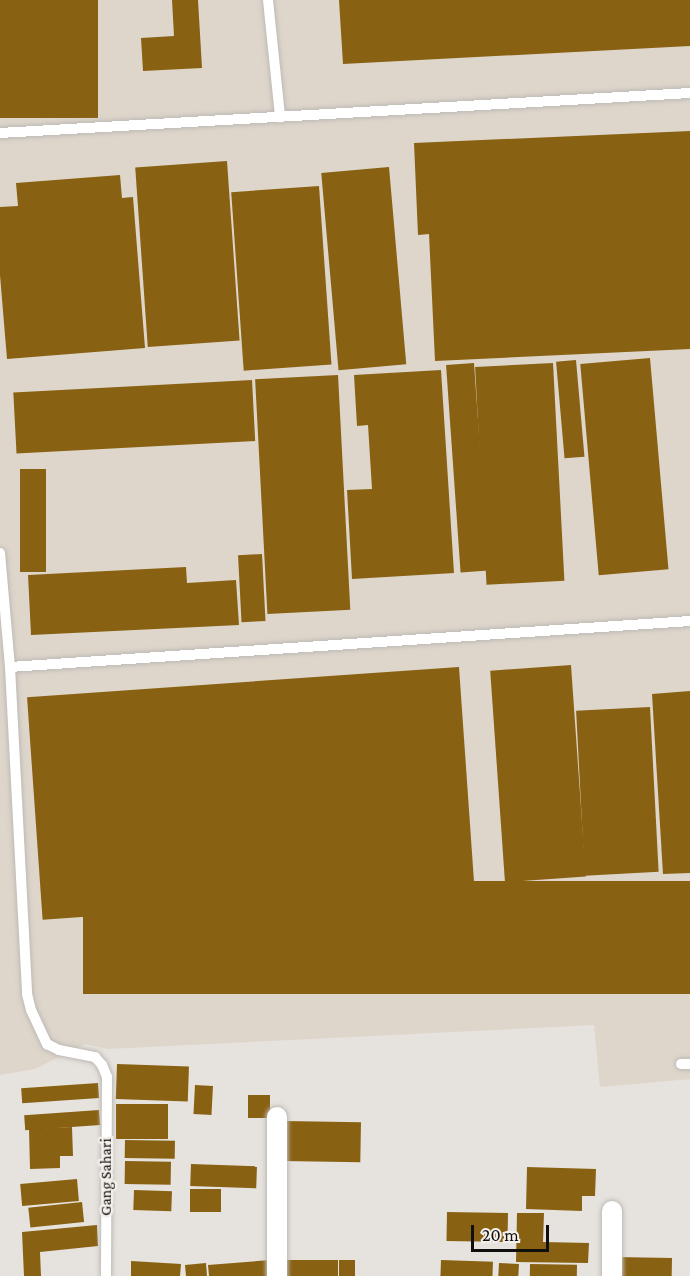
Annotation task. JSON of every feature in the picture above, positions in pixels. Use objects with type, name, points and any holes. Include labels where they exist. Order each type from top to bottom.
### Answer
[{"type":"street","points":[[277,1117],[277,1276]]},
{"type":"street","points":[[612,1211],[612,1276]]},
{"type":"lane","points":[[268,0],[280,117]]},
{"type":"lane","points":[[0,133],[690,93]]},
{"type":"lane","points":[[0,554],[10,667],[690,621]]},
{"type":"lane","name":"Gang Sahari","points":[[10,667],[27,993],[34,1017],[47,1044],[59,1050],[95,1057],[102,1065],[107,1077],[106,1276]]},
{"type":"shaded area","points":[[0,0],[690,0],[690,1079],[600,1087],[594,1025],[108,1049],[85,1044],[35,1069],[0,1075]]},
{"type":"building","points":[[0,0],[98,0],[98,118],[0,118]]},
{"type":"building","points":[[172,0],[198,0],[202,68],[143,71],[141,38],[174,36]]},
{"type":"building","points":[[339,0],[690,0],[690,46],[343,64]]},
{"type":"building","points":[[690,131],[690,349],[435,361],[429,234],[418,235],[414,143]]},
{"type":"building","points":[[227,161],[240,341],[148,347],[135,167]]},
{"type":"building","points":[[389,167],[406,364],[339,370],[321,173]]},
{"type":"building","points":[[120,175],[122,198],[133,197],[145,348],[7,359],[0,275],[0,207],[18,206],[16,183]]},
{"type":"building","points":[[319,186],[331,365],[244,371],[231,192]]},
{"type":"building","points":[[650,358],[668,569],[599,575],[580,364]]},
{"type":"building","points":[[576,360],[584,457],[565,458],[556,362]]},
{"type":"building","points":[[474,363],[489,570],[461,572],[446,365]]},
{"type":"building","points":[[553,363],[564,581],[487,585],[475,367]]},
{"type":"building","points":[[441,370],[454,573],[352,579],[347,490],[372,489],[368,425],[357,426],[354,375]]},
{"type":"building","points":[[338,375],[350,610],[267,614],[255,379]]},
{"type":"building","points":[[252,380],[255,441],[17,453],[13,393]]},
{"type":"building","points":[[20,469],[46,469],[46,572],[20,572]]},
{"type":"building","points":[[262,554],[266,621],[242,622],[238,555]]},
{"type":"building","points":[[186,567],[187,583],[236,580],[239,625],[31,635],[28,575]]},
{"type":"building","points":[[571,665],[586,876],[505,882],[490,671]]},
{"type":"building","points":[[459,667],[475,889],[43,920],[27,697]]},
{"type":"building","points":[[690,691],[690,873],[663,874],[652,694]]},
{"type":"building","points":[[650,707],[659,872],[585,876],[576,711]]},
{"type":"building","points":[[83,881],[690,881],[690,994],[83,994]]},
{"type":"building","points":[[117,1064],[189,1067],[188,1101],[116,1099]]},
{"type":"building","points":[[98,1083],[99,1098],[22,1103],[21,1088]]},
{"type":"building","points":[[195,1085],[213,1086],[211,1115],[193,1114]]},
{"type":"building","points":[[248,1095],[270,1095],[270,1118],[248,1118]]},
{"type":"building","points":[[116,1104],[168,1104],[168,1139],[116,1139]]},
{"type":"building","points":[[99,1110],[100,1125],[25,1130],[24,1115]]},
{"type":"building","points":[[284,1121],[361,1122],[360,1162],[283,1161]]},
{"type":"building","points":[[72,1127],[73,1156],[60,1156],[60,1168],[30,1169],[29,1129]]},
{"type":"building","points":[[125,1140],[175,1141],[175,1159],[125,1158]]},
{"type":"building","points":[[125,1161],[171,1162],[171,1185],[125,1184]]},
{"type":"building","points":[[191,1164],[257,1166],[256,1188],[190,1186]]},
{"type":"building","points":[[527,1167],[596,1169],[595,1196],[582,1196],[582,1211],[526,1209]]},
{"type":"building","points":[[77,1179],[79,1201],[22,1206],[20,1184]]},
{"type":"building","points":[[190,1189],[221,1189],[221,1212],[190,1212]]},
{"type":"building","points":[[134,1190],[172,1191],[171,1211],[133,1210]]},
{"type":"building","points":[[82,1202],[84,1222],[30,1228],[28,1208]]},
{"type":"building","points":[[447,1212],[508,1213],[507,1242],[446,1241]]},
{"type":"building","points":[[517,1213],[544,1213],[543,1242],[589,1243],[588,1263],[516,1262]]},
{"type":"building","points":[[97,1225],[98,1246],[40,1252],[41,1276],[24,1276],[22,1232]]},
{"type":"building","points":[[615,1257],[672,1258],[672,1276],[615,1276]]},
{"type":"building","points":[[270,1260],[270,1276],[209,1276],[208,1265]]},
{"type":"building","points":[[285,1260],[338,1260],[338,1276],[285,1276]]},
{"type":"building","points":[[339,1260],[355,1260],[355,1276],[339,1276]]},
{"type":"building","points":[[441,1260],[493,1262],[492,1276],[440,1276]]},
{"type":"building","points":[[131,1261],[181,1264],[180,1276],[131,1276]]},
{"type":"building","points":[[206,1263],[207,1276],[186,1276],[185,1265]]},
{"type":"building","points":[[499,1263],[519,1264],[518,1276],[498,1276]]},
{"type":"building","points":[[530,1264],[577,1265],[577,1276],[530,1276]]}]
